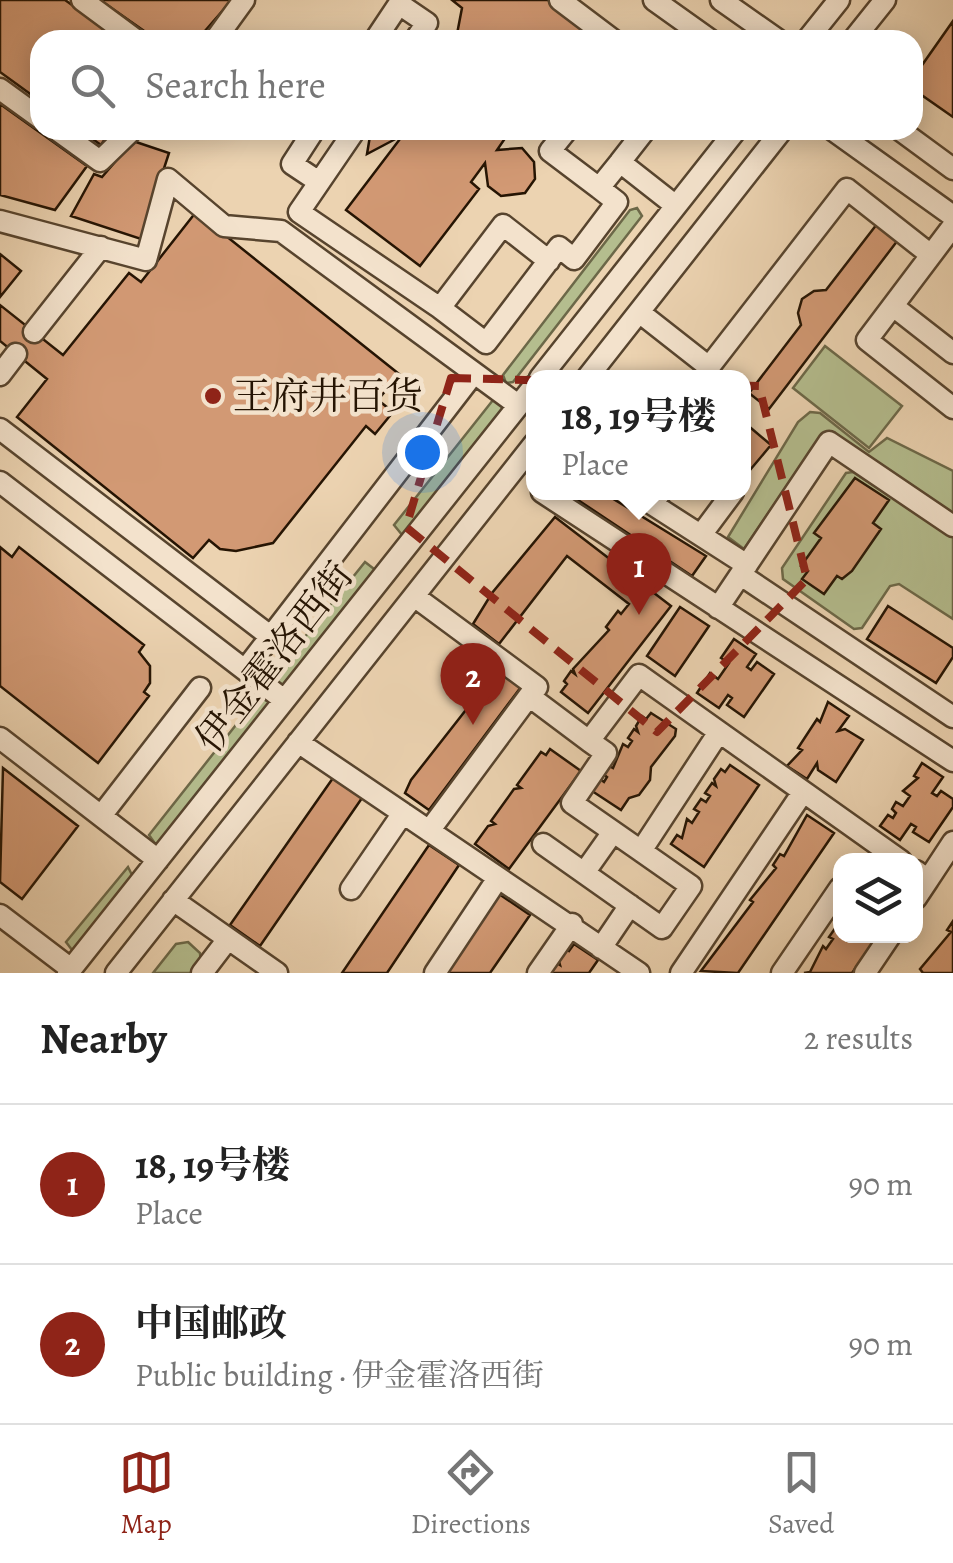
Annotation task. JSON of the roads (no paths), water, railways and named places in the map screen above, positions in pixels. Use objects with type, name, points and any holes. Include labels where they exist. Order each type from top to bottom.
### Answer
[{"type":"street","points":[[82,0],[122,30]]},
{"type":"street","points":[[222,30],[244,0]]},
{"type":"street","points":[[560,0],[600,30]]},
{"type":"street","points":[[654,0],[696,30]]},
{"type":"street","points":[[722,0],[764,30]]},
{"type":"street","points":[[815,30],[839,0]]},
{"type":"street","points":[[861,30],[885,0]]},
{"type":"street","points":[[382,30],[399,4],[426,23],[421,30]]},
{"type":"street","points":[[0,89],[30,111]]},
{"type":"street","points":[[71,140],[100,161],[122,140]]},
{"type":"street","points":[[308,140],[292,164],[319,182]]},
{"type":"street","points":[[347,140],[299,212],[486,344],[559,247],[574,258],[617,202],[550,151],[558,140]]},
{"type":"street","points":[[599,188],[637,140]]},
{"type":"street","points":[[546,370],[728,140]]},
{"type":"street","points":[[592,370],[774,140]]},
{"type":"street","points":[[848,140],[953,216]]},
{"type":"street","points":[[914,140],[953,169]]},
{"type":"street","points":[[620,162],[676,206]]},
{"type":"street","points":[[0,221],[146,260],[168,179],[224,226],[282,231],[518,405]]},
{"type":"street","points":[[638,312],[709,367],[846,189],[931,255]]},
{"type":"street","points":[[440,308],[503,226],[548,261]]},
{"type":"street","points":[[953,226],[866,340],[953,408]]},
{"type":"street","points":[[34,332],[101,248]]},
{"type":"street","points":[[893,306],[953,353]]},
{"type":"street","points":[[0,375],[16,354]]},
{"type":"street","points":[[245,670],[474,373]]},
{"type":"street","name":"伊金霍洛西街","points":[[70,971],[526,396]]},
{"type":"street","points":[[0,429],[270,636]]},
{"type":"street","points":[[718,608],[829,442],[953,526]]},
{"type":"street","name":"伊金霍洛西街","points":[[116,973],[526,454]]},
{"type":"street","points":[[512,472],[526,482]]},
{"type":"street","points":[[0,482],[284,700]]},
{"type":"street","points":[[554,500],[953,761]]},
{"type":"street","points":[[655,500],[652,504],[953,717]]},
{"type":"street","points":[[700,535],[726,500]]},
{"type":"street","points":[[414,596],[537,687],[430,831]]},
{"type":"street","points":[[589,741],[639,675],[891,853]]},
{"type":"street","points":[[101,816],[200,688]]},
{"type":"street","points":[[530,696],[606,754],[572,803],[691,886],[662,928],[543,844]]},
{"type":"street","points":[[641,851],[719,732]]},
{"type":"street","points":[[0,738],[158,860]]},
{"type":"street","points":[[298,742],[639,973]]},
{"type":"street","points":[[680,973],[803,792]]},
{"type":"street","points":[[351,890],[403,813]]},
{"type":"street","points":[[584,873],[613,832]]},
{"type":"street","points":[[864,853],[873,841]]},
{"type":"street","points":[[923,874],[953,842]]},
{"type":"street","points":[[435,973],[498,878]]},
{"type":"street","points":[[782,973],[833,898]]},
{"type":"street","points":[[173,900],[277,973]]},
{"type":"street","points":[[602,948],[630,905]]},
{"type":"street","points":[[0,915],[70,971]]},
{"type":"street","points":[[538,973],[572,924]]},
{"type":"street","points":[[202,973],[228,939]]},
{"type":"street","points":[[865,973],[885,943]]},
{"type":"place","name":"王府井百货","points":[[213,396]]},
{"type":"place","name":"18, 19号楼","points":[[639,615]]},
{"type":"place","name":"中国邮政","points":[[473,725]]}]
